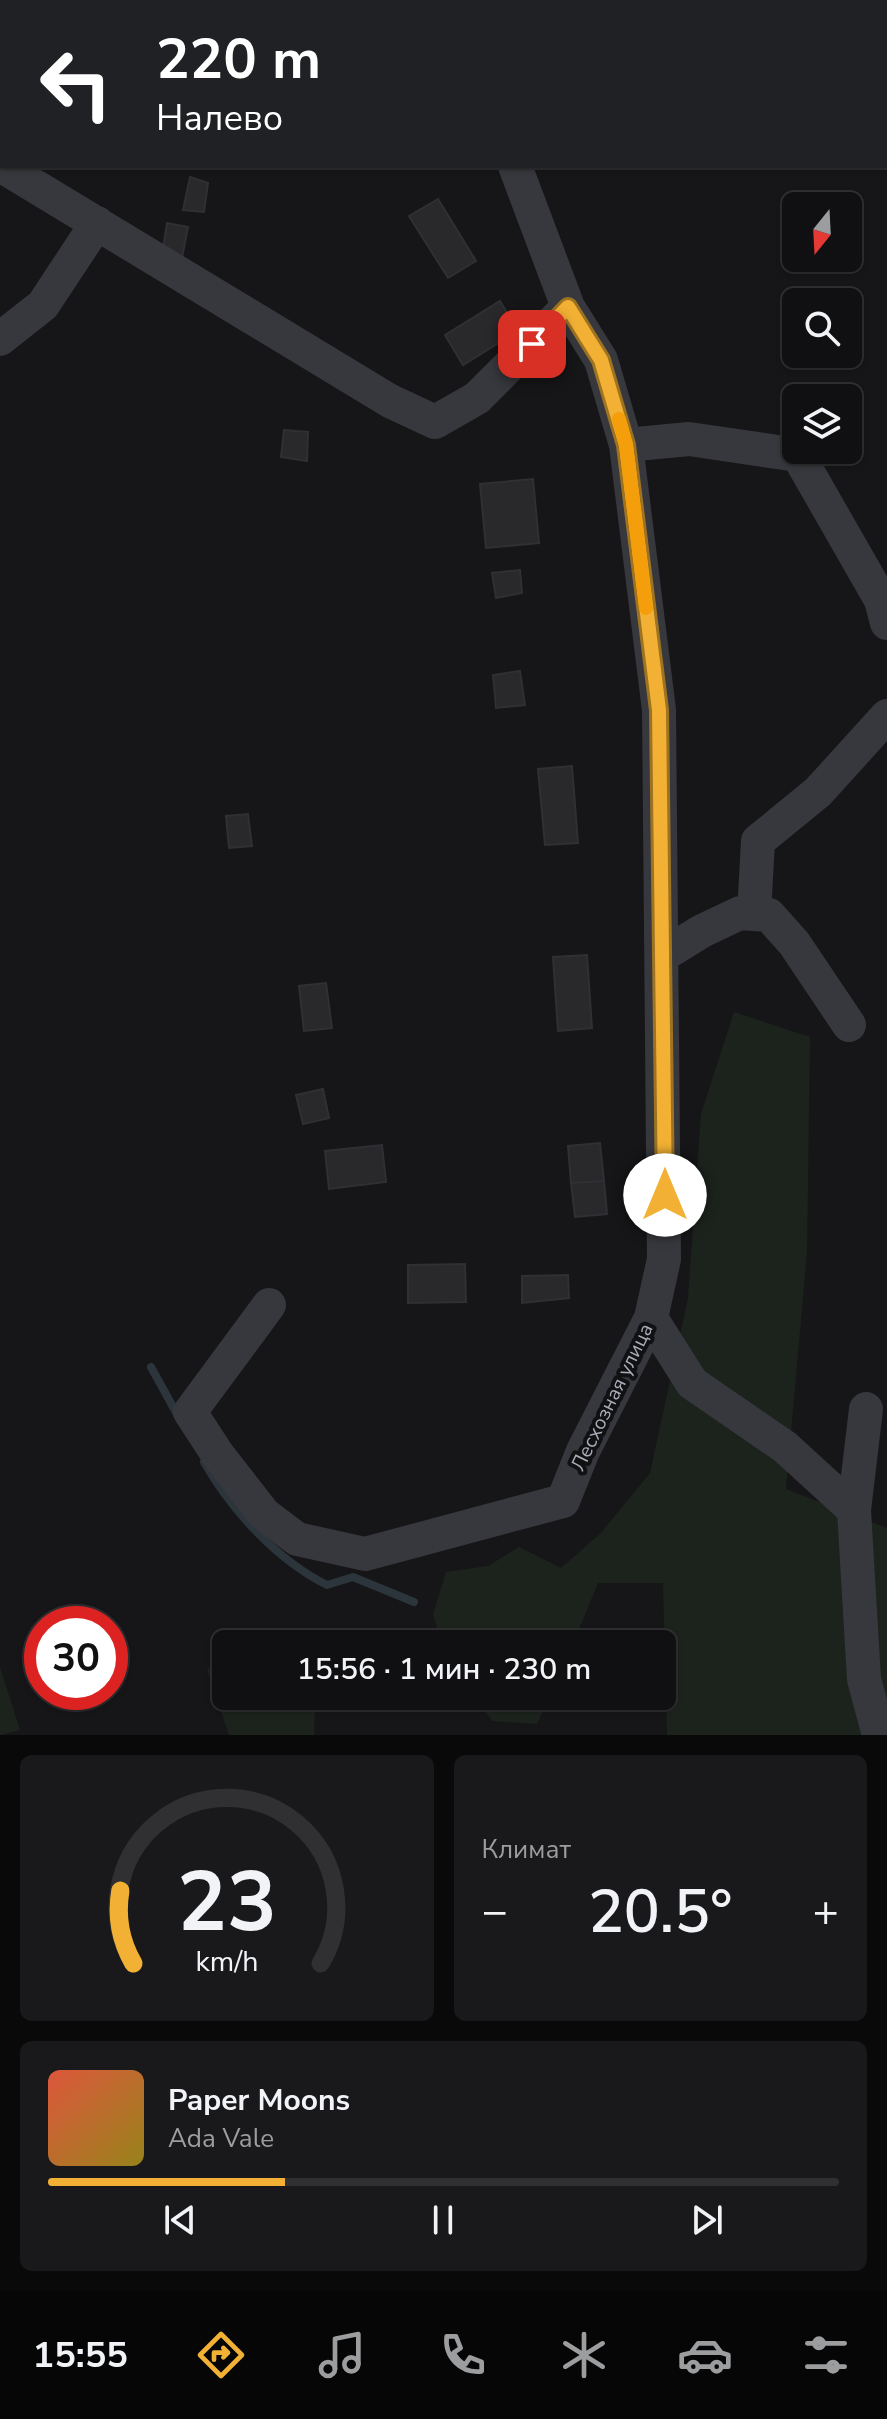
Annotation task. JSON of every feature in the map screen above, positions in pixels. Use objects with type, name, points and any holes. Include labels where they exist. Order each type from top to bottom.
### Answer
[{"type":"street","points":[[5,168],[390,401],[435,422],[477,398],[568,307]]},
{"type":"street","name":"Лесхозная улица","points":[[269,1305],[190,1412],[218,1455],[264,1514],[297,1539],[365,1554],[563,1501],[583,1451],[651,1318],[664,1259],[659,710],[626,445],[601,360],[568,307],[516,168]]},
{"type":"street","points":[[0,339],[43,305],[97,223]]},
{"type":"street","points":[[626,445],[689,439],[798,455],[881,600],[887,623]]},
{"type":"street","points":[[754,914],[758,841],[818,792],[887,716]]},
{"type":"street","points":[[663,955],[740,913],[769,915],[794,943],[849,1025]]},
{"type":"street","points":[[651,1318],[692,1383],[785,1447],[854,1510]]},
{"type":"street","points":[[866,1409],[854,1510],[864,1679],[879,1735]]},
{"type":"shaded area","points":[[734,1012],[810,1037],[807,1252],[786,1489],[887,1528],[887,1735],[667,1735],[666,1710],[676,1710],[676,1630],[664,1630],[663,1583],[598,1583],[579,1630],[438,1630],[433,1614],[446,1572],[488,1566],[519,1547],[561,1568],[601,1533],[650,1473],[688,1298],[701,1114]]},
{"type":"shaded area","points":[[212,1665],[212,1684],[207,1669]]},
{"type":"shaded area","points":[[0,1667],[20,1730],[0,1735]]},
{"type":"shaded area","points":[[221,1710],[315,1710],[314,1735],[229,1735]]},
{"type":"shaded area","points":[[483,1710],[544,1710],[537,1724],[493,1721]]},
{"type":"building","points":[[190,177],[208,183],[204,212],[183,210]]},
{"type":"building","points":[[438,199],[476,261],[448,278],[409,216]]},
{"type":"building","points":[[167,223],[188,227],[182,258],[162,255]]},
{"type":"building","points":[[500,301],[518,331],[463,365],[445,335]]},
{"type":"building","points":[[284,430],[308,432],[307,461],[281,457]]},
{"type":"building","points":[[533,479],[539,543],[486,548],[480,484]]},
{"type":"building","points":[[520,570],[522,593],[496,598],[492,573]]},
{"type":"building","points":[[520,671],[525,705],[496,708],[493,675]]},
{"type":"building","points":[[572,766],[578,843],[545,845],[538,769]]},
{"type":"building","points":[[248,814],[252,846],[229,848],[226,816]]},
{"type":"building","points":[[587,955],[592,1028],[558,1031],[553,957]]},
{"type":"building","points":[[326,983],[332,1028],[304,1031],[299,986]]},
{"type":"building","points":[[323,1089],[329,1118],[303,1124],[296,1095]]},
{"type":"building","points":[[600,1143],[604,1181],[571,1183],[568,1146]]},
{"type":"building","points":[[382,1145],[386,1182],[329,1189],[325,1151]]},
{"type":"building","points":[[604,1181],[607,1214],[575,1217],[571,1183]]},
{"type":"building","points":[[465,1264],[466,1302],[408,1303],[408,1265]]},
{"type":"building","points":[[568,1275],[569,1298],[522,1303],[522,1276]]},
{"type":"waterway","points":[[151,1367],[178,1416]]},
{"type":"waterway","points":[[204,1462],[242,1516],[273,1548],[309,1575],[327,1585],[353,1577],[414,1602]]},
{"type":"slow traffic","points":[[619,419],[626,445],[646,608]]},
{"type":"route","points":[[532,344],[568,307],[601,360],[626,445],[659,710],[665,1195]]}]
